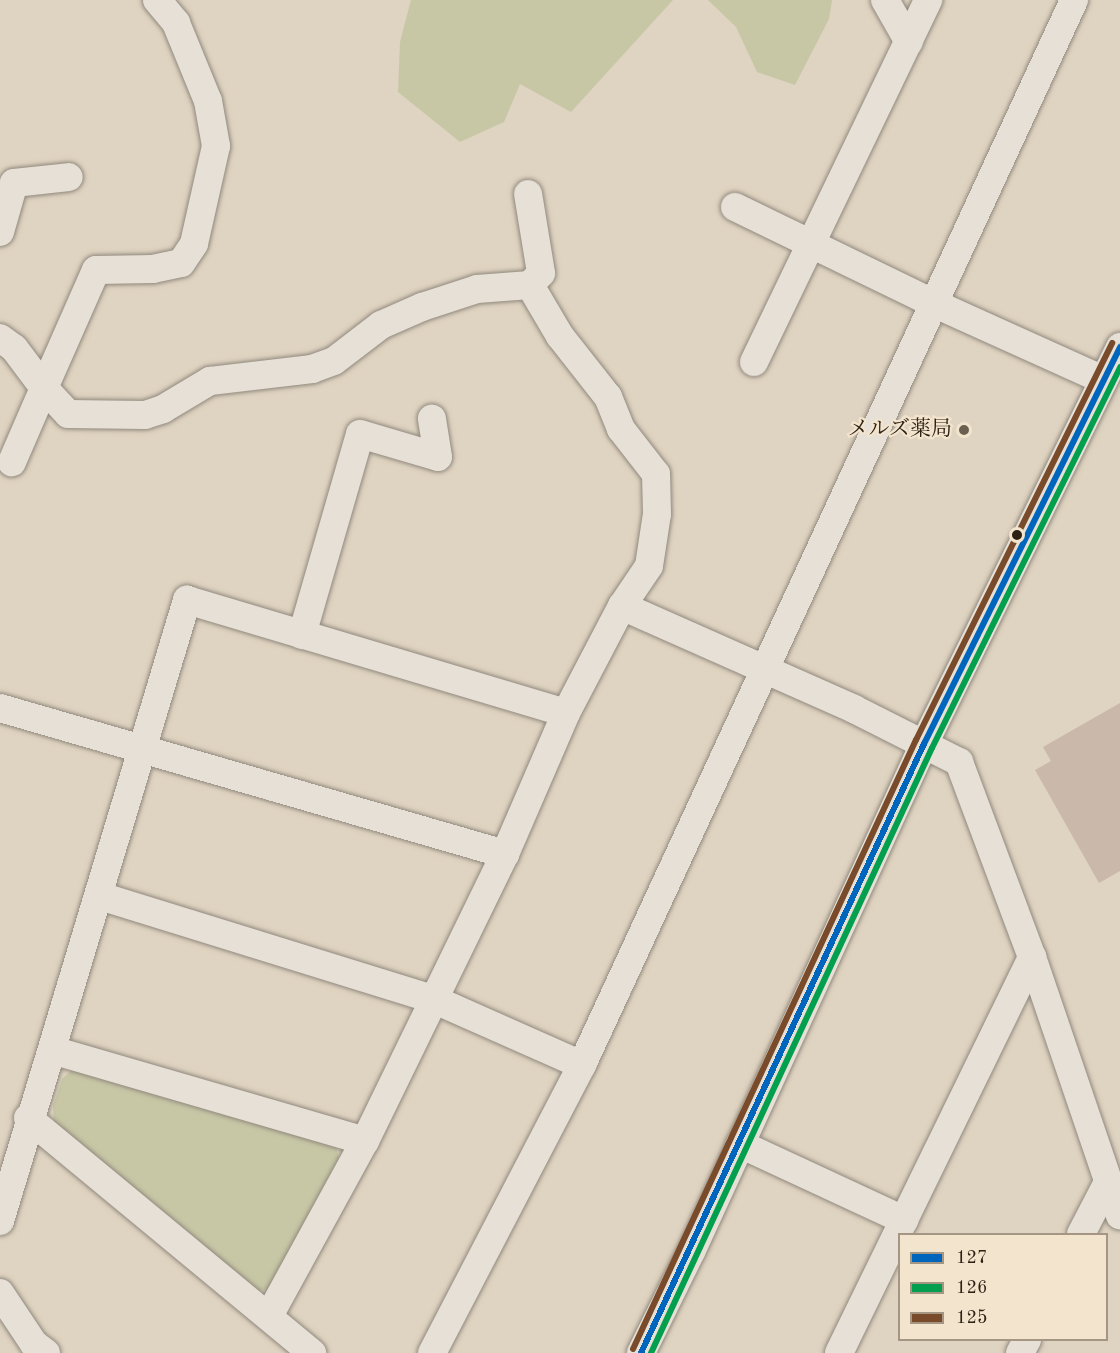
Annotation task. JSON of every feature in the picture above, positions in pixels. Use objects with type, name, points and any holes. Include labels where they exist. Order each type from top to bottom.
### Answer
[{"type":"street","points":[[12,462],[96,270],[153,268],[181,263],[194,244],[216,146],[208,101],[176,23],[158,0]]},
{"type":"street","points":[[885,0],[909,42]]},
{"type":"street","points":[[754,362],[813,245],[928,0]]},
{"type":"street","points":[[432,1353],[582,1065],[1074,0]]},
{"type":"street","points":[[0,232],[14,183],[69,177]]},
{"type":"street","points":[[0,338],[14,348],[44,388],[68,414],[145,415],[163,409],[210,381],[312,369],[334,361],[381,325],[422,307],[477,289],[530,285],[541,273],[528,194]]},
{"type":"street","points":[[735,207],[933,303],[1101,379]]},
{"type":"street","points":[[269,1316],[365,1142],[505,854],[566,713],[622,606],[649,566],[657,514],[656,474],[621,429],[608,397],[560,336],[530,285]]},
{"type":"street","points":[[640,1353],[740,1144],[924,744],[1101,379],[1120,347]]},
{"type":"street","points":[[302,635],[360,434],[438,457],[432,418]]},
{"type":"street","points":[[0,1221],[28,1118],[52,1050],[145,751],[187,600],[566,713]]},
{"type":"street","points":[[622,606],[959,762],[1032,957],[1120,1215]]},
{"type":"street","points":[[0,708],[505,854]]},
{"type":"street","points":[[100,896],[433,999],[582,1065]]},
{"type":"street","points":[[839,1353],[1032,957]]},
{"type":"street","points":[[52,1050],[365,1142]]},
{"type":"street","points":[[28,1118],[312,1353]]},
{"type":"street","points":[[740,1144],[904,1220]]},
{"type":"street","points":[[1082,1233],[1108,1182]]},
{"type":"street","points":[[0,1293],[37,1350]]},
{"type":"green space","points":[[411,0],[673,0],[571,112],[520,84],[504,122],[460,142],[398,92],[400,42]]},
{"type":"green space","points":[[708,0],[832,0],[829,19],[795,85],[757,72],[736,27]]},
{"type":"green space","points":[[73,1069],[336,1147],[341,1164],[272,1289],[257,1291],[54,1126],[53,1106],[62,1079]]},
{"type":"building","points":[[1120,703],[1120,871],[1099,883],[1035,770],[1051,761],[1043,747]]},
{"type":"transit line","name":"125","points":[[633,1349],[916,740],[1112,343]]},
{"type":"transit line","name":"127","points":[[641,1353],[924,744],[1120,347]]},
{"type":"transit line","name":"126","points":[[651,1353],[932,748],[1120,367]]},
{"type":"place","name":"メルズ薬局","points":[[964,430]]}]
